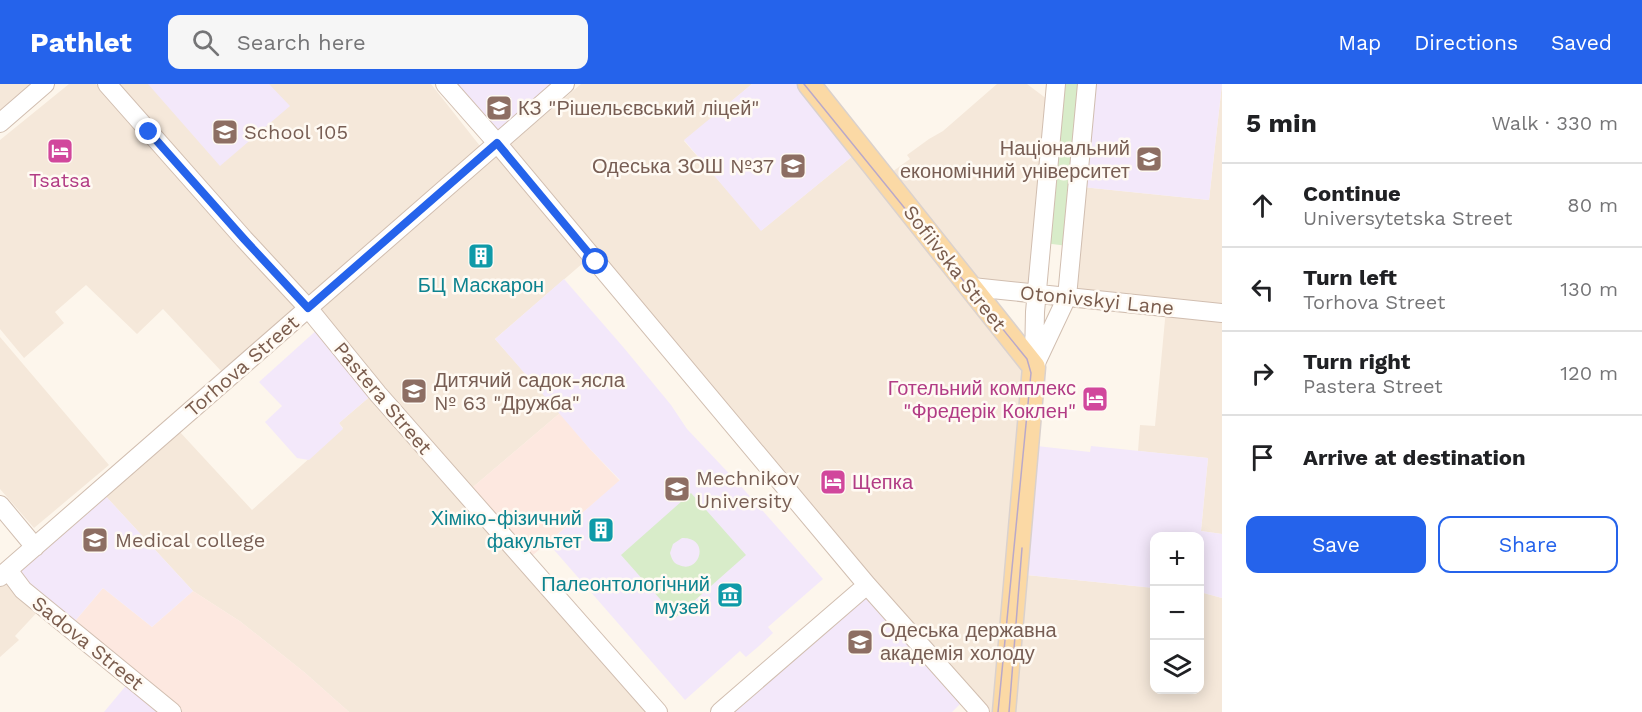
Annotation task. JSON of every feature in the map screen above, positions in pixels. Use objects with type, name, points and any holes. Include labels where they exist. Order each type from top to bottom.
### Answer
[{"type":"main road","name":"Sofiivska Street","points":[[809,84],[1034,367]]},
{"type":"main road","points":[[1004,712],[1034,367]]},
{"type":"street","points":[[0,123],[45,84]]},
{"type":"street","name":"Pastera Street","points":[[107,84],[308,308],[378,394],[658,712]]},
{"type":"street","points":[[445,84],[867,585],[980,712]]},
{"type":"street","name":"Torhova Street","points":[[4,574],[565,84]]},
{"type":"street","points":[[1034,367],[1037,294],[1056,84]]},
{"type":"street","points":[[1034,367],[1067,297],[1087,84]]},
{"type":"street","name":"Otonivskyi Lane","points":[[972,287],[1222,313]]},
{"type":"street","points":[[0,505],[35,547]]},
{"type":"street","name":"Sadova Street","points":[[4,574],[172,712]]},
{"type":"street","points":[[720,712],[867,585]]},
{"type":"shaded area","points":[[0,84],[44,84],[0,123]]},
{"type":"shaded area","points":[[69,84],[96,84],[297,308],[223,373],[163,309],[137,334],[86,285],[55,312],[64,323],[24,358],[0,329],[0,140]]},
{"type":"shaded area","points":[[118,84],[431,84],[480,146],[309,299]]},
{"type":"shaded area","name":"School 105","points":[[148,84],[269,84],[290,106],[220,166]]},
{"type":"shaded area","name":"КЗ \"Рішельєвський ліцей\"","points":[[448,84],[555,84],[495,132]]},
{"type":"shaded area","points":[[581,84],[752,84],[684,141],[762,230],[860,150],[1032,367],[1003,712],[982,712],[508,146]]},
{"type":"shaded area","points":[[752,84],[806,84],[860,150],[761,231],[684,140]]},
{"type":"shaded area","points":[[997,84],[1027,84],[1047,99],[1035,291],[975,286],[885,177],[910,159],[907,155],[943,131]]},
{"type":"shaded area","name":"Національний економічний університет","points":[[1090,84],[1222,84],[1209,200],[1082,187]]},
{"type":"shaded area","points":[[1222,84],[1222,311],[1069,295],[1082,187],[1209,200]]},
{"type":"shaded area","points":[[497,155],[590,257],[495,339],[560,413],[466,493],[319,310]]},
{"type":"shaded area","name":"Mechnikov University","points":[[564,279],[671,405],[687,429],[823,579],[768,627],[773,633],[759,646],[746,657],[740,651],[685,700],[548,543],[620,480],[589,448],[495,339]]},
{"type":"shaded area","points":[[1166,309],[1222,315],[1222,534],[1201,531],[1208,458],[1138,451],[1140,425],[1155,426]]},
{"type":"shaded area","points":[[319,328],[374,393],[339,423],[343,429],[309,460],[297,458],[265,422],[282,406],[259,382]]},
{"type":"shaded area","points":[[0,337],[109,465],[34,528],[0,489]]},
{"type":"shaded area","points":[[374,393],[655,712],[349,712],[304,672],[241,622],[193,591],[101,491],[179,431],[252,510],[343,428],[339,423]]},
{"type":"shaded area","points":[[560,413],[620,481],[527,560],[466,493]]},
{"type":"shaded area","points":[[1028,445],[1090,452],[1091,446],[1208,458],[1201,531],[1222,534],[1222,598],[1204,593],[1204,532],[1150,532],[1150,588],[1017,574]]},
{"type":"shaded area","name":"Medical college","points":[[101,491],[193,591],[152,627],[103,588],[70,627],[9,571]]},
{"type":"shaded area","points":[[8,572],[41,608],[15,636],[19,640],[0,657],[0,579]]},
{"type":"shaded area","points":[[1017,574],[1150,588],[1150,694],[1204,694],[1204,593],[1222,598],[1222,712],[1004,712]]},
{"type":"shaded area","name":"Одеська державна академія холоду","points":[[866,587],[966,698],[952,712],[727,712]]},
{"type":"shaded area","points":[[103,588],[152,627],[193,591],[241,622],[304,672],[349,712],[175,712],[70,627]]},
{"type":"shaded area","points":[[129,682],[168,712],[104,712]]},
{"type":"green space","points":[[1060,84],[1083,84],[1068,246],[1044,243]]},
{"type":"green space","points":[[691,493],[746,555],[676,617],[621,555]],"holes":[[[682,538],[691,539],[697,543],[699,549],[697,561],[686,567],[677,564],[670,553],[673,544]]]},
{"type":"tram line","points":[[804,84],[1027,359],[1031,373],[998,712]]},
{"type":"tram line","points":[[1009,712],[1022,548]]},
{"type":"place","name":"КЗ \"Рішельєвський ліцей\"","points":[[499,108]]},
{"type":"place","name":"School 105","points":[[225,132]]},
{"type":"place","name":"Tsatsa","points":[[60,151]]},
{"type":"place","name":"Національний економічний університет","points":[[1149,159]]},
{"type":"place","name":"Одеська ЗОШ №37","points":[[793,166]]},
{"type":"place","name":"БЦ Маскарон","points":[[481,256]]},
{"type":"place","name":"Дитячий садок-ясла № 63 \"Дружба\"","points":[[414,391]]},
{"type":"place","name":"Готельний комплекс \"Фредерік Коклен\"","points":[[1095,399]]},
{"type":"place","name":"Щепка","points":[[833,482]]},
{"type":"place","name":"Mechnikov University","points":[[677,489]]},
{"type":"place","name":"Хіміко-фізичний факультет","points":[[601,530]]},
{"type":"place","name":"Medical college","points":[[95,540]]},
{"type":"place","name":"Палеонтологічний музей","points":[[730,595]]},
{"type":"place","name":"Одеська державна академія холоду","points":[[860,642]]},
{"type":"route","points":[[149,132],[308,308],[497,143],[596,262]]}]
